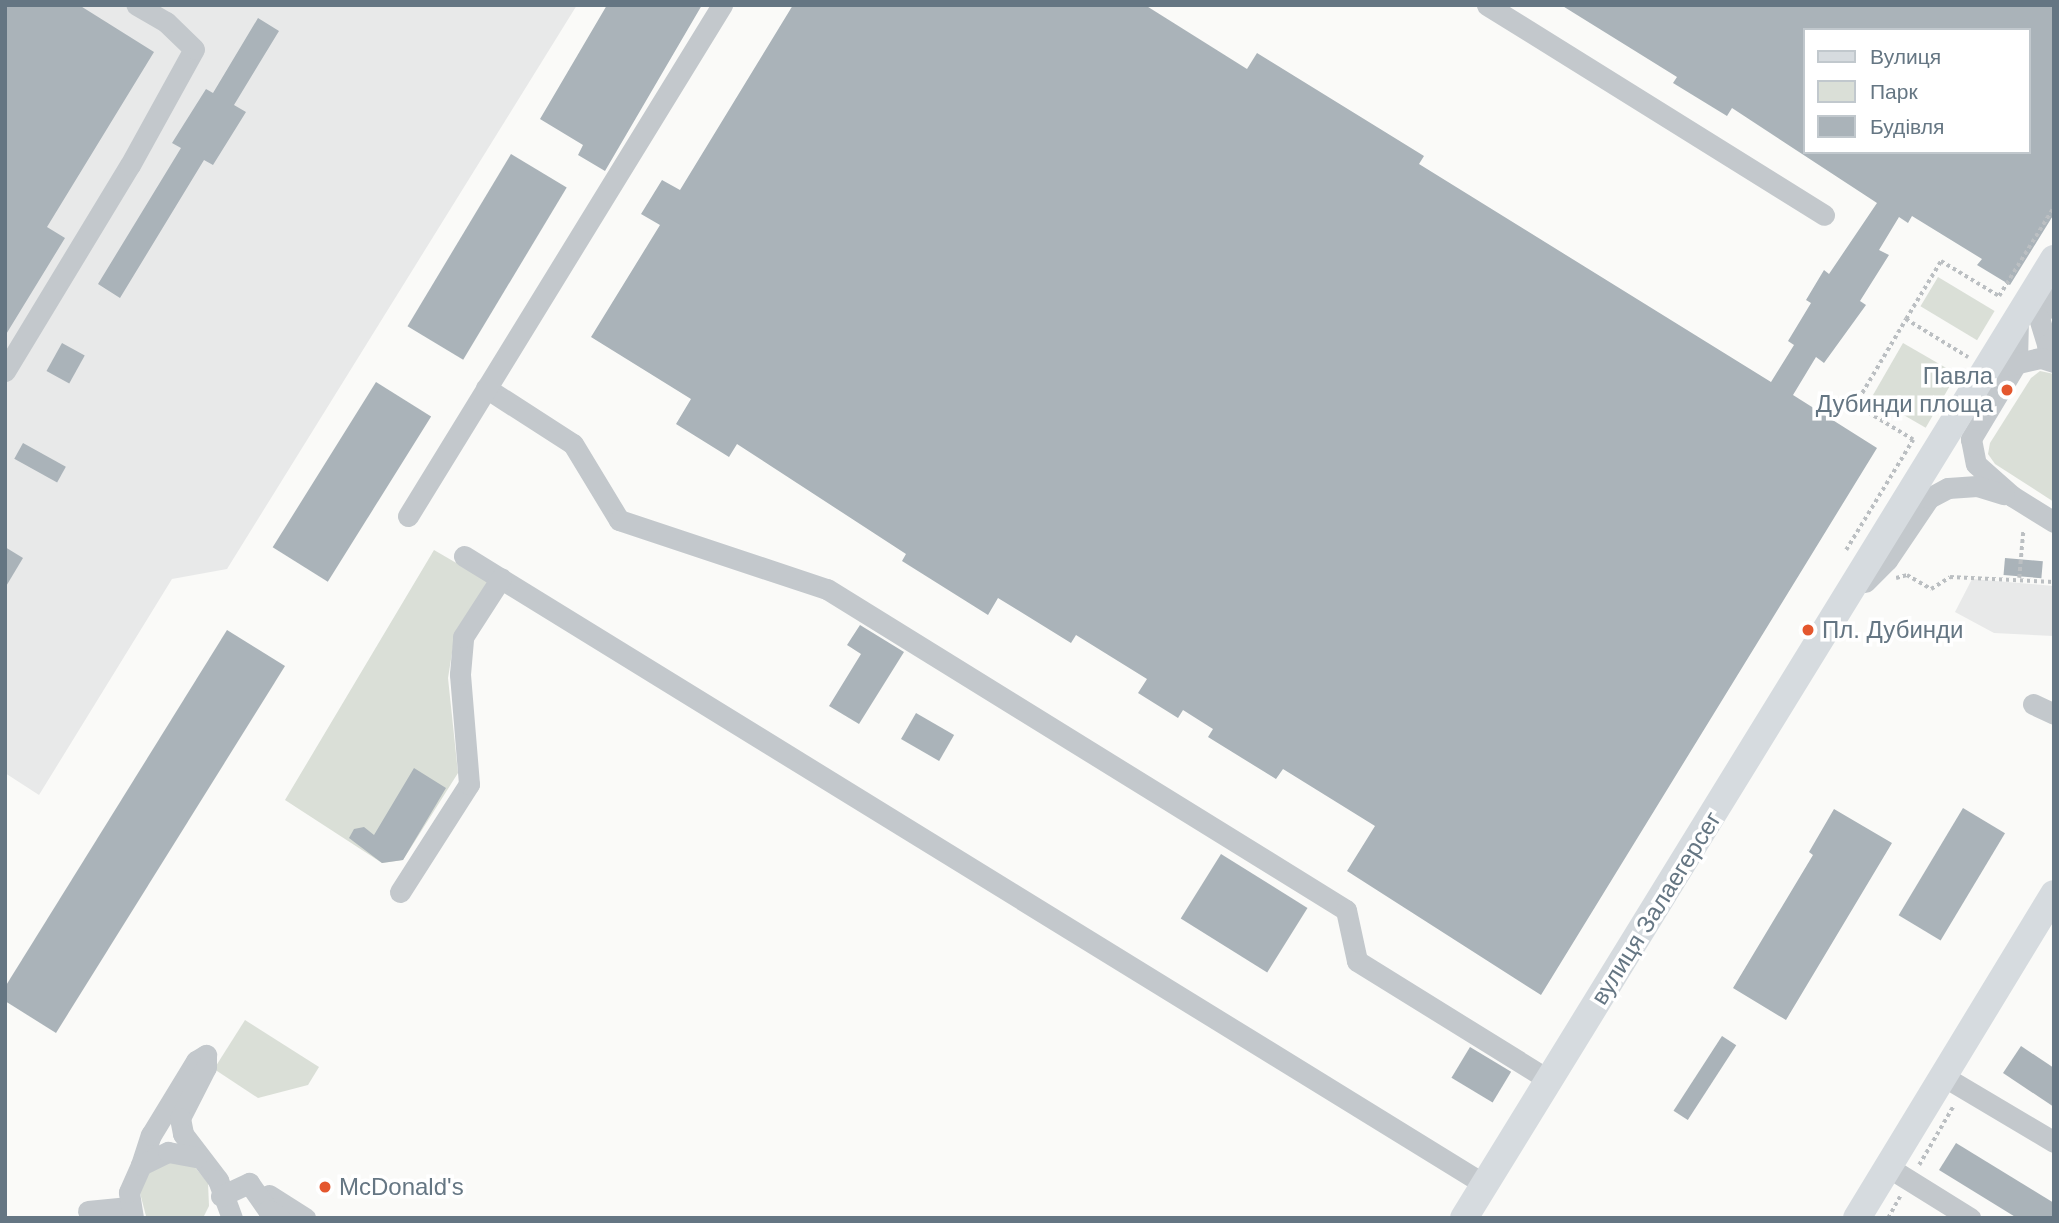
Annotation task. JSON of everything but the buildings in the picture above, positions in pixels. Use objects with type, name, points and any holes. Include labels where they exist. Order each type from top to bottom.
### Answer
[{"type":"main road","name":"вулиця Залаегерсег","points":[[1464,1218],[1848,599],[1874,546],[1976,365],[2018,318],[2054,259]]},
{"type":"main road","points":[[1857,1218],[2054,894]]},
{"type":"street","points":[[5,371],[130,165],[194,49],[166,22],[137,5]]},
{"type":"street","points":[[408,516],[722,5]]},
{"type":"street","points":[[1488,5],[1824,215]]},
{"type":"street","points":[[2054,292],[2039,318],[2047,345],[2054,352]]},
{"type":"street","points":[[2018,318],[2017,362],[1971,439],[1976,464],[2012,496],[2054,522]]},
{"type":"street","points":[[1976,365],[2041,358],[2054,362]]},
{"type":"street","points":[[486,388],[573,444],[620,520],[827,590],[1346,910],[1357,961],[1549,1080]]},
{"type":"street","points":[[1848,599],[1887,560],[1929,498],[1948,488],[1977,486],[2012,496]]},
{"type":"street","points":[[464,556],[1450,1174],[1484,1184]]},
{"type":"street","points":[[400,892],[469,785],[460,674],[463,637],[500,578]]},
{"type":"street","points":[[2033,705],[2054,715]]},
{"type":"street","points":[[88,1210],[131,1213],[129,1175],[196,1061],[206,1055],[206,1067],[180,1118],[183,1134],[197,1157],[214,1174],[232,1218]]},
{"type":"street","points":[[1943,1076],[2054,1142]]},
{"type":"street","points":[[129,1175],[168,1152],[197,1157]]},
{"type":"street","points":[[1888,1167],[1970,1218]]},
{"type":"street","points":[[221,1196],[249,1183]]},
{"type":"street","points":[[249,1183],[268,1210],[280,1218]]},
{"type":"street","points":[[249,1183],[305,1218]]},
{"type":"street","points":[[216,1218],[221,1196]]},
{"type":"path","points":[[1844,555],[1913,440],[1855,405],[1941,261],[1999,296],[2054,207]]},
{"type":"path","points":[[1906,319],[1976,365]]},
{"type":"path","points":[[2019,579],[2023,531]]},
{"type":"path","points":[[1885,580],[1907,575],[1931,589],[1950,577],[2054,582]]},
{"type":"shaded area","points":[[5,5],[577,5],[227,569],[172,579],[39,795],[5,773]]},
{"type":"shaded area","points":[[1972,579],[2054,586],[2054,636],[1994,633],[1955,612]]},
{"type":"green space","points":[[1938,277],[1995,311],[1977,340],[1920,306]]},
{"type":"green space","points":[[1903,343],[1957,374],[1926,428],[1872,397]]},
{"type":"green space","points":[[2040,371],[2054,374],[2054,502],[1995,464],[1988,454],[1990,443],[2031,378]]},
{"type":"green space","points":[[434,550],[489,582],[455,634],[448,678],[458,773],[403,860],[382,863],[285,800]]},
{"type":"green space","points":[[245,1020],[319,1067],[308,1085],[258,1098],[214,1069]]},
{"type":"green space","points":[[171,1161],[194,1166],[208,1183],[209,1206],[203,1218],[146,1216],[140,1193],[144,1181],[150,1172]]},
{"type":"place","name":"Павла Дубинди площа","points":[[2007,390]]},
{"type":"place","name":"Пл. Дубинди","points":[[1808,630]]},
{"type":"place","name":"McDonald's","points":[[325,1187]]}]
